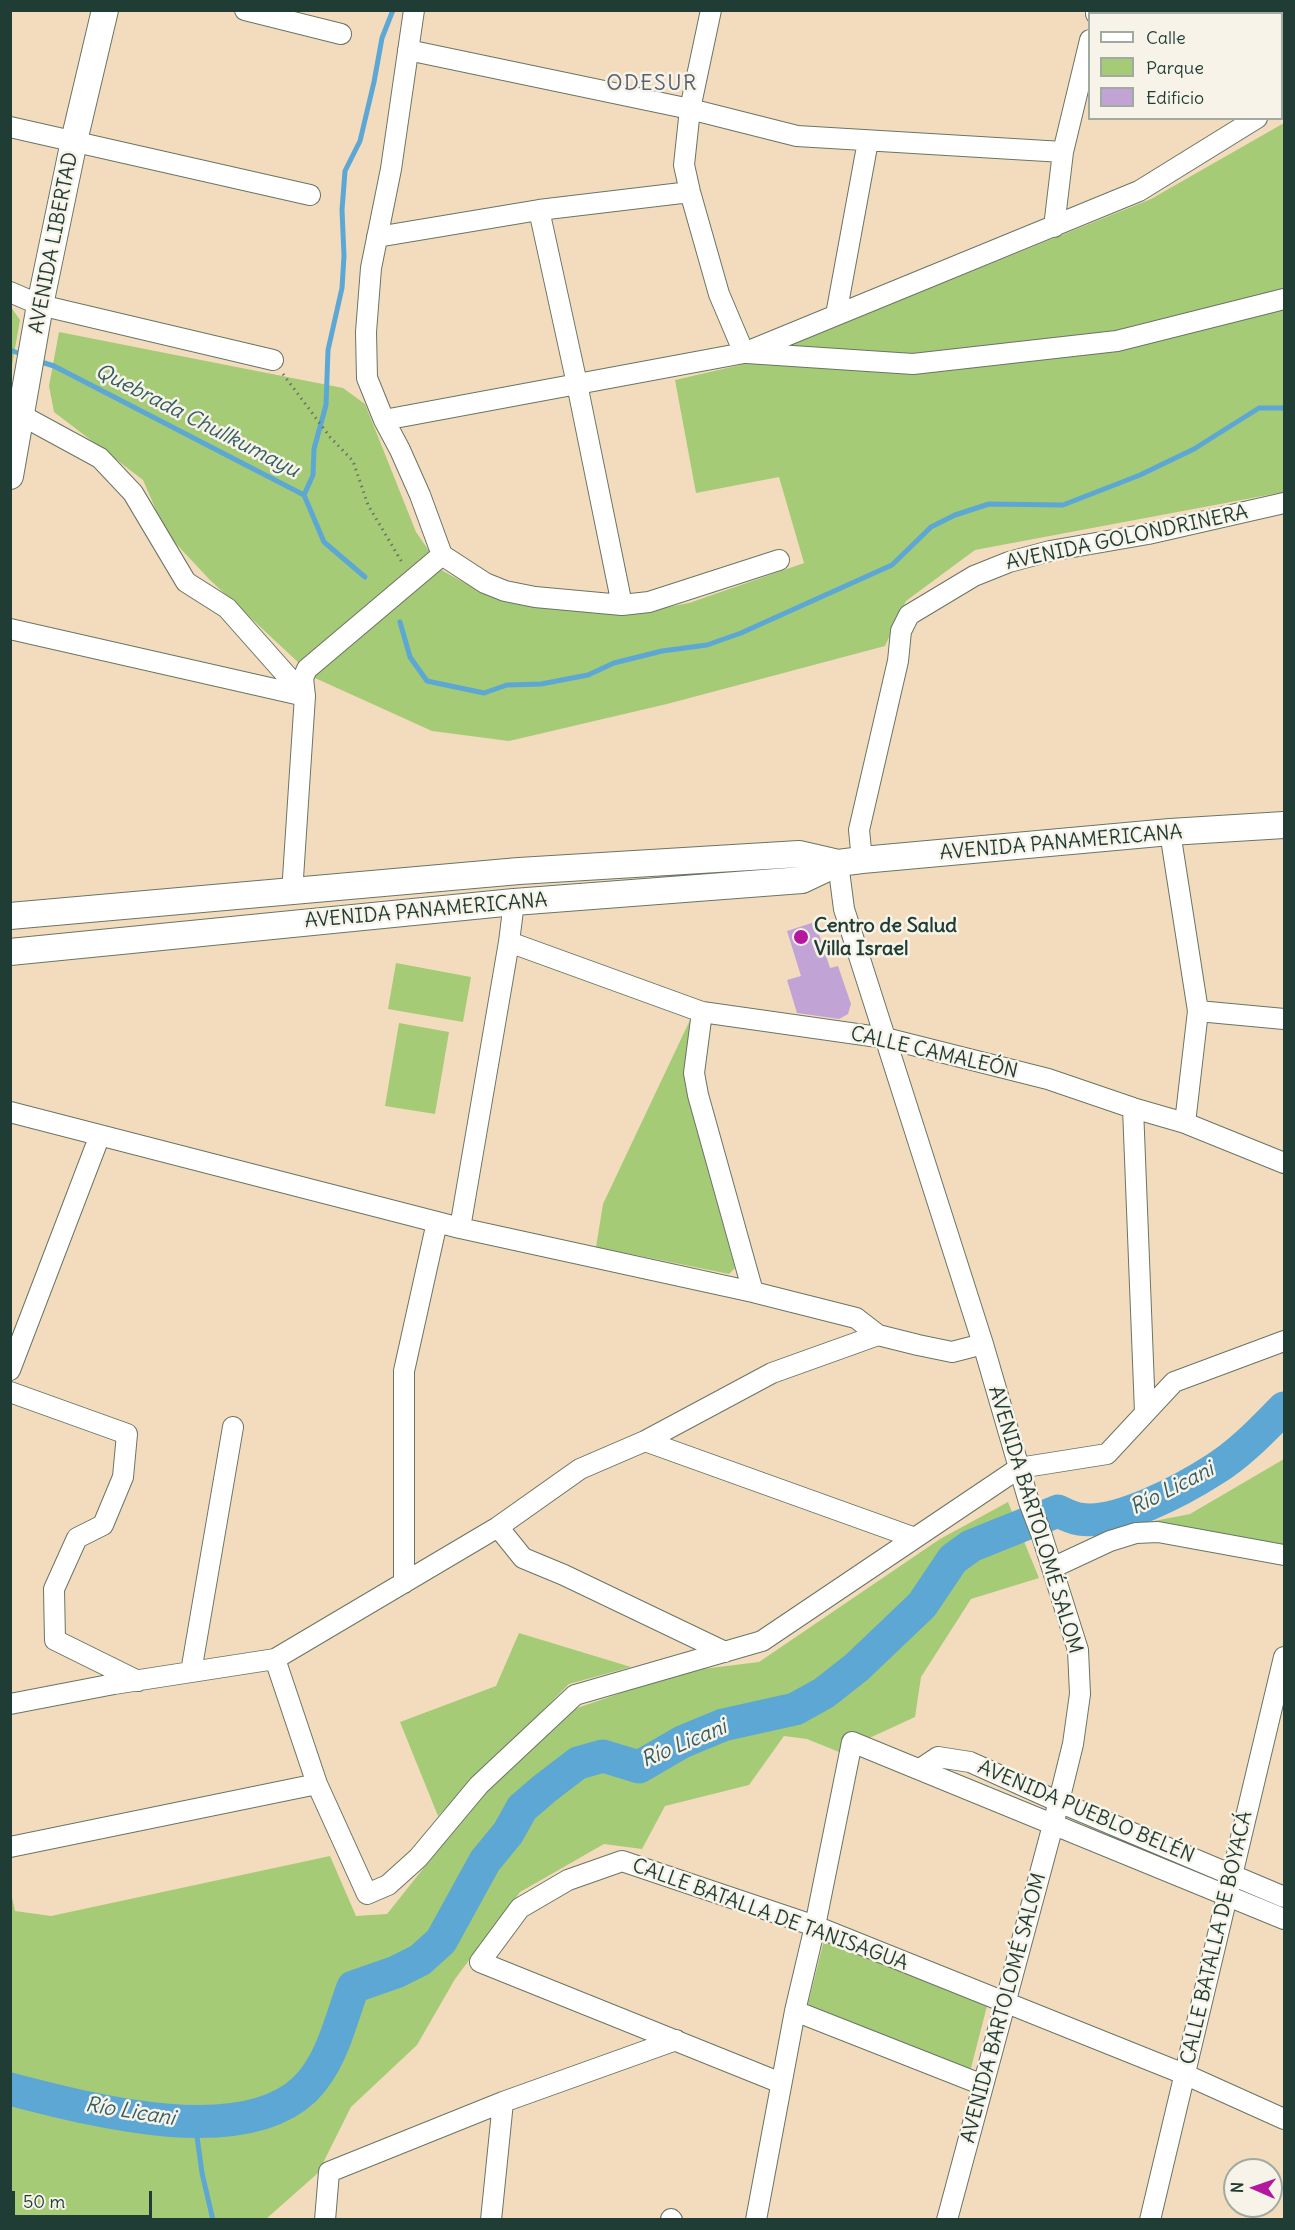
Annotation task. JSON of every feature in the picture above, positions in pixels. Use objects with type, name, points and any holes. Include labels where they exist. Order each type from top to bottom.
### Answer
[{"type":"main road","name":"AVENIDA LIBERTAD","points":[[10,476],[21,395],[74,141],[105,10]]},
{"type":"main road","name":"AVENIDA PANAMERICANA","points":[[10,916],[519,871],[799,854],[850,862],[1170,832],[1284,825]]},
{"type":"main road","name":"AVENIDA PANAMERICANA","points":[[10,952],[513,902],[802,880],[850,862]]},
{"type":"street","points":[[245,10],[341,34]]},
{"type":"street","points":[[414,10],[391,169],[371,268],[366,333],[367,378],[384,420],[420,495],[442,555],[485,583],[505,591],[535,597],[622,605],[649,602],[778,560]]},
{"type":"street","points":[[711,10],[690,109],[684,165],[719,294],[744,352]]},
{"type":"street","points":[[1054,227],[1063,152],[1088,44]]},
{"type":"street","points":[[408,50],[690,109],[797,136],[1063,152]]},
{"type":"street","points":[[384,420],[744,352],[1138,191],[1254,120]]},
{"type":"street","points":[[10,127],[310,195]]},
{"type":"street","points":[[836,315],[868,141]]},
{"type":"street","points":[[377,237],[539,210],[690,192]]},
{"type":"street","points":[[539,210],[622,605]]},
{"type":"street","points":[[10,292],[39,316],[273,360]]},
{"type":"street","points":[[744,352],[786,357],[913,364],[1117,341],[1284,299]]},
{"type":"street","points":[[21,395],[100,458],[133,493],[186,582],[227,608],[305,696]]},
{"type":"street","name":"AVENIDA GOLONDRINERA","points":[[909,615],[974,576],[1009,562],[1050,551],[1148,534],[1284,503]]},
{"type":"street","points":[[292,892],[305,696],[303,678],[308,669],[442,555]]},
{"type":"street","name":"AVENIDA BARTOLOMÉ SALOM","points":[[909,615],[901,631],[898,661],[850,862],[844,909],[983,1344],[1029,1502],[1078,1650],[1080,1694],[1059,1802],[947,2220]]},
{"type":"street","points":[[10,629],[305,696]]},
{"type":"street","points":[[1170,832],[1198,1011],[1185,1123]]},
{"type":"street","points":[[460,1228],[509,942],[513,902]]},
{"type":"street","name":"CALLE CAMALEÓN","points":[[509,942],[702,1012],[885,1038],[1048,1079],[1185,1123],[1284,1163]]},
{"type":"street","points":[[1198,1011],[1284,1019]]},
{"type":"street","points":[[702,1012],[694,1073],[698,1095],[753,1292]]},
{"type":"street","points":[[1133,1108],[1145,1412]]},
{"type":"street","points":[[10,1112],[460,1228],[753,1292],[856,1318],[879,1335],[952,1352],[983,1344]]},
{"type":"street","points":[[10,1370],[100,1135]]},
{"type":"street","points":[[404,1583],[404,1371],[437,1222]]},
{"type":"street","points":[[10,1704],[275,1659],[498,1527],[580,1469],[645,1441],[772,1373],[879,1335]]},
{"type":"street","points":[[275,1659],[317,1784],[367,1894],[388,1885],[418,1858],[479,1785],[575,1695],[762,1641],[1019,1468],[1107,1454],[1174,1382],[1284,1341]]},
{"type":"street","points":[[10,1392],[127,1434],[123,1477],[103,1525],[77,1538],[54,1589],[55,1640],[138,1681]]},
{"type":"street","points":[[191,1672],[233,1427]]},
{"type":"street","points":[[645,1441],[915,1538]]},
{"type":"street","points":[[498,1527],[523,1558],[564,1575],[725,1652]]},
{"type":"street","points":[[1052,1568],[1110,1540],[1136,1533],[1158,1532],[1284,1555]]},
{"type":"street","name":"CALLE BATALLA DE BOYACÁ","points":[[1149,2220],[1284,1657]]},
{"type":"street","name":"AVENIDA PUEBLO BELÉN","points":[[815,1926],[852,1742],[1284,1919]]},
{"type":"street","name":"AVENIDA PUEBLO BELÉN","points":[[920,1769],[938,1757],[970,1762],[1284,1897]]},
{"type":"street","points":[[10,1847],[317,1784]]},
{"type":"street","name":"CALLE BATALLA DE TANISAGUA","points":[[676,2040],[480,1962],[520,1908],[568,1880],[621,1861],[815,1926],[1184,2074],[1284,2119]]},
{"type":"street","points":[[756,2220],[795,2011],[815,1926]]},
{"type":"street","points":[[795,2011],[983,2085]]},
{"type":"street","points":[[325,2220],[329,2172],[503,2102],[676,2040],[781,2083]]},
{"type":"street","points":[[491,2220],[503,2102]]},
{"type":"path","points":[[273,360],[330,437],[353,461],[368,505],[412,580]]},
{"type":"green space","points":[[1284,123],[1284,492],[975,550],[906,601],[885,646],[667,704],[509,741],[432,731],[315,678],[209,579],[166,533],[143,480],[54,412],[49,386],[59,332],[343,388],[365,404],[416,532],[443,571],[465,583],[517,603],[626,615],[689,603],[804,563],[779,477],[696,493],[675,380],[740,365],[1151,199]]},
{"type":"green space","points":[[11,307],[20,320],[11,371]]},
{"type":"green space","points":[[396,963],[471,977],[463,1022],[388,1009]]},
{"type":"green space","points":[[690,1020],[685,1085],[735,1268],[729,1274],[596,1247],[603,1204]]},
{"type":"green space","points":[[399,1023],[449,1032],[435,1114],[385,1106]]},
{"type":"green space","points":[[1284,1459],[1284,1545],[1149,1522],[1190,1514]]},
{"type":"green space","points":[[1008,1502],[1039,1578],[971,1599],[921,1677],[915,1717],[839,1752],[807,1739],[784,1736],[749,1785],[665,1806],[642,1849],[604,1844],[520,1892],[455,1979],[417,2045],[351,2107],[318,2173],[266,2219],[11,2219],[10,1888],[15,1911],[51,1916],[330,1856],[356,1916],[387,1914],[478,1800],[574,1709],[686,1671],[759,1662],[940,1539]]},
{"type":"green space","points":[[519,1633],[631,1667],[569,1684],[438,1816],[400,1722],[496,1686]]},
{"type":"green space","points":[[824,1940],[987,2006],[970,2072],[807,2008]]},
{"type":"building","points":[[815,922],[830,968],[838,966],[851,1004],[848,1014],[839,1019],[797,1013],[787,980],[801,976],[787,931]]},
{"type":"waterway","points":[[304,495],[313,475],[314,449],[326,405],[328,350],[342,288],[344,256],[342,210],[345,171],[360,141],[382,38],[393,10]]},
{"type":"waterway","name":"Quebrada Chullkumayu","points":[[10,350],[24,355]]},
{"type":"waterway","name":"Quebrada Chullkumayu","points":[[38,361],[54,366],[304,495],[324,542],[365,577]]},
{"type":"waterway","name":"Quebrada Chullkumayu","points":[[400,622],[410,657],[427,681],[484,693],[507,685],[541,684],[588,675],[614,663],[662,651],[707,645],[741,633],[892,565],[931,527],[955,515],[989,504],[1063,505],[1140,475],[1194,449],[1259,408],[1284,408]]},
{"type":"waterway","name":"Río Licani","points":[[10,2089],[80,2106],[162,2120],[204,2122],[242,2118],[277,2108],[305,2089],[322,2067],[329,2054],[353,1987],[396,1972],[420,1960],[441,1941],[485,1861],[508,1833],[522,1808],[578,1763],[603,1756],[639,1767],[682,1742],[723,1725],[795,1709],[824,1693],[857,1667],[922,1605],[953,1559],[971,1546],[1058,1511],[1068,1516],[1094,1520],[1130,1512],[1149,1504],[1225,1463],[1284,1408]]},
{"type":"waterway","points":[[195,2122],[202,2173],[213,2220]]},
{"type":"place","name":"Centro de Salud Villa Israel","points":[[801,937]]},
{"type":"district","name":"ODESUR","points":[[652,84]]}]
